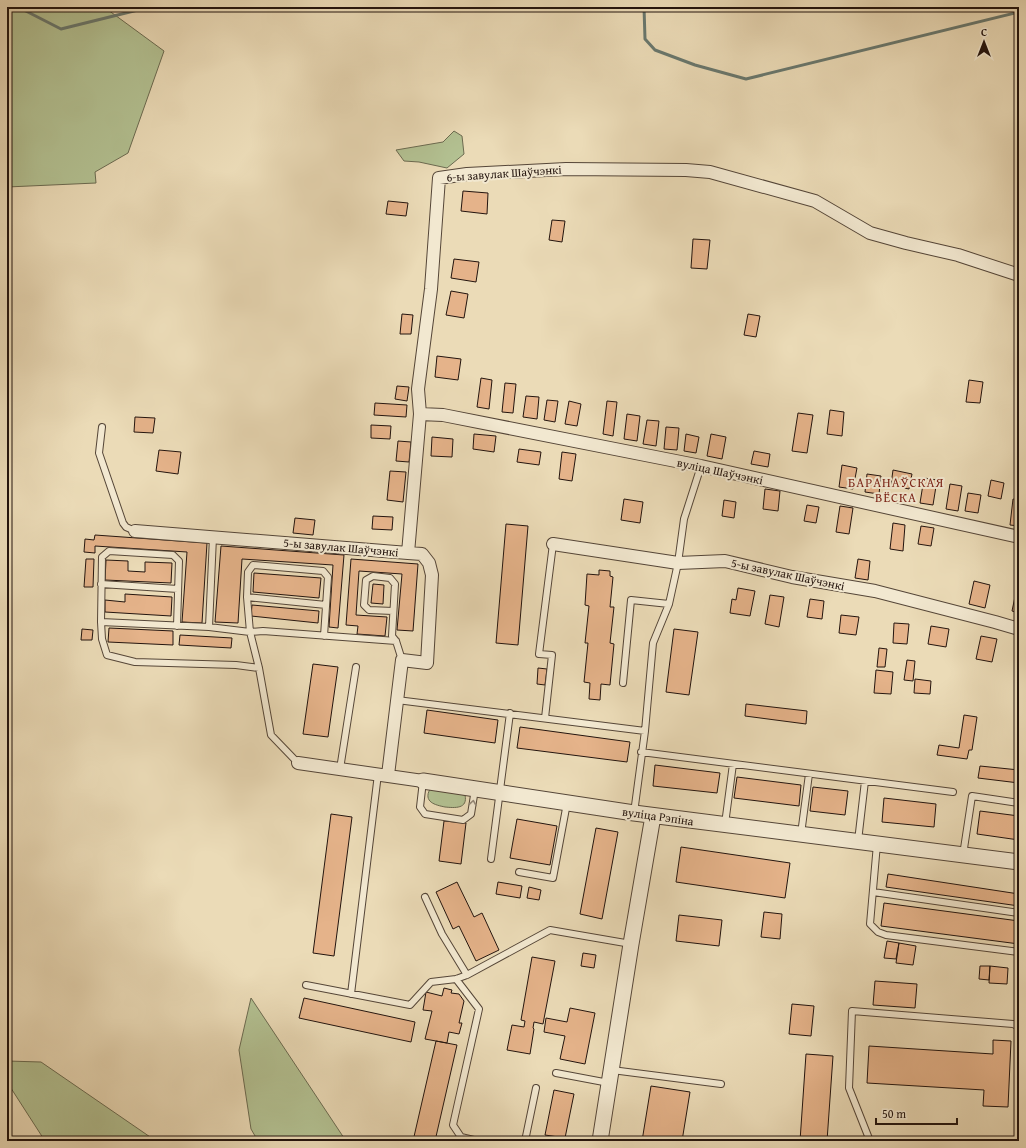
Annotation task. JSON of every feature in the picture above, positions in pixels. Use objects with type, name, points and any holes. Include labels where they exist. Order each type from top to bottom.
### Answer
[{"type":"street","name":"6-ы завулак Шаўчэнкі","points":[[420,414],[418,389],[431,288],[440,178],[467,174],[566,169],[686,170],[710,172],[815,201],[870,233],[958,255],[1019,275]]},
{"type":"street","name":"вуліца Шаўчэнкі","points":[[420,414],[443,415],[701,466],[1019,537]]},
{"type":"street","name":"5-ы завулак Шаўчэнкі","points":[[134,531],[213,536],[408,553],[420,414]]},
{"type":"street","name":"5-ы завулак Шаўчэнкі","points":[[553,544],[678,562],[725,561],[792,577],[875,591],[1019,629]]},
{"type":"street","points":[[383,774],[397,700],[402,660],[427,663],[432,575],[429,562],[422,554],[408,553]]},
{"type":"street","name":"вуліца Рэпіна","points":[[298,763],[383,774],[653,816],[1019,862]]},
{"type":"street","points":[[600,1141],[630,944],[653,816]]},
{"type":"lane","points":[[102,427],[99,453],[123,523],[126,527],[134,531]]},
{"type":"lane","points":[[634,813],[645,731],[653,643],[669,604],[678,562],[684,519],[701,466]]},
{"type":"lane","points":[[209,627],[213,536]]},
{"type":"lane","points":[[545,718],[552,655],[539,654],[553,544]]},
{"type":"lane","points":[[177,626],[179,561],[173,556],[109,551],[102,557],[101,622],[102,639],[107,655],[135,662],[236,665],[259,668]]},
{"type":"lane","points":[[298,763],[271,735],[259,668],[250,632],[247,597],[248,572],[253,565],[323,571],[328,577],[324,636]]},
{"type":"lane","points":[[393,611],[369,610],[364,605],[366,580],[373,576],[390,578],[395,584],[392,636],[396,642],[402,660]]},
{"type":"lane","points":[[101,584],[178,589]]},
{"type":"lane","points":[[247,597],[326,605]]},
{"type":"lane","points":[[623,683],[631,600],[669,604]]},
{"type":"lane","points":[[101,622],[209,627],[250,632],[263,631],[396,642]]},
{"type":"lane","points":[[340,769],[356,667]]},
{"type":"lane","points":[[397,700],[645,731]]},
{"type":"lane","points":[[491,859],[510,713]]},
{"type":"lane","points":[[642,752],[952,792]]},
{"type":"lane","points":[[725,825],[733,764]]},
{"type":"lane","points":[[351,994],[383,774]]},
{"type":"lane","points":[[801,835],[809,774]]},
{"type":"lane","points":[[423,781],[420,807],[425,814],[463,820],[471,814],[475,789]]},
{"type":"lane","points":[[858,842],[866,781]]},
{"type":"lane","points":[[963,855],[972,796],[1019,803]]},
{"type":"lane","points":[[519,872],[553,878],[567,803]]},
{"type":"lane","points":[[877,844],[870,924],[878,932],[886,935],[1019,952]]},
{"type":"lane","points":[[873,892],[1019,913]]},
{"type":"lane","points":[[425,897],[442,934],[467,975]]},
{"type":"lane","points":[[306,985],[410,1005],[431,982],[456,979],[467,975],[550,930],[630,944]]},
{"type":"lane","points":[[456,979],[479,1009],[453,1125],[461,1137],[478,1141]]},
{"type":"lane","points":[[870,1141],[849,1088],[852,1011],[1013,1024],[1019,1027]]},
{"type":"lane","points":[[556,1072],[721,1084]]},
{"type":"lane","points":[[526,1141],[536,1088]]},
{"type":"green space","points":[[7,7],[104,7],[164,51],[128,153],[95,172],[96,183],[7,187]]},
{"type":"green space","points":[[454,131],[462,136],[464,154],[447,168],[419,162],[404,161],[396,150],[443,142]]},
{"type":"green space","points":[[430,789],[465,795],[465,803],[460,807],[453,808],[434,804],[428,797]]},
{"type":"green space","points":[[251,998],[346,1141],[258,1141],[251,1129],[239,1050]]},
{"type":"green space","points":[[7,1061],[41,1062],[156,1141],[45,1141],[7,1082]]},
{"type":"building","points":[[463,191],[488,193],[487,214],[461,211]]},
{"type":"building","points":[[388,201],[408,203],[406,216],[386,214]]},
{"type":"building","points":[[552,220],[565,221],[562,242],[549,240]]},
{"type":"building","points":[[693,239],[710,240],[707,269],[691,268]]},
{"type":"building","points":[[454,259],[479,262],[476,282],[451,278]]},
{"type":"building","points":[[451,291],[468,294],[464,318],[446,315]]},
{"type":"building","points":[[402,314],[413,315],[411,334],[400,334]]},
{"type":"building","points":[[748,314],[760,316],[756,337],[744,335]]},
{"type":"building","points":[[437,356],[461,359],[458,380],[435,377]]},
{"type":"building","points":[[481,378],[492,380],[489,409],[477,407]]},
{"type":"building","points":[[969,380],[983,382],[980,403],[966,402]]},
{"type":"building","points":[[505,383],[516,384],[513,413],[502,412]]},
{"type":"building","points":[[397,386],[409,387],[407,401],[395,399]]},
{"type":"building","points":[[526,396],[539,397],[537,419],[523,417]]},
{"type":"building","points":[[547,400],[558,401],[555,422],[544,420]]},
{"type":"building","points":[[569,401],[581,404],[577,426],[565,424]]},
{"type":"building","points":[[607,401],[617,402],[613,436],[603,434]]},
{"type":"building","points":[[375,403],[407,405],[406,417],[374,415]]},
{"type":"building","points":[[830,410],[844,412],[842,436],[827,434]]},
{"type":"building","points":[[798,413],[813,415],[807,453],[792,451]]},
{"type":"building","points":[[627,414],[640,416],[637,441],[624,439]]},
{"type":"building","points":[[135,417],[155,418],[153,433],[134,432]]},
{"type":"building","points":[[647,420],[659,421],[656,446],[643,444]]},
{"type":"building","points":[[371,425],[391,426],[390,439],[371,438]]},
{"type":"building","points":[[666,427],[679,428],[677,450],[664,449]]},
{"type":"building","points":[[474,434],[496,436],[494,452],[473,449]]},
{"type":"building","points":[[686,434],[699,437],[696,453],[684,451]]},
{"type":"building","points":[[711,434],[726,437],[722,459],[707,456]]},
{"type":"building","points":[[432,437],[453,439],[452,457],[431,456]]},
{"type":"building","points":[[398,441],[411,442],[409,462],[396,461]]},
{"type":"building","points":[[519,449],[541,452],[539,465],[517,462]]},
{"type":"building","points":[[159,450],[181,452],[178,474],[156,471]]},
{"type":"building","points":[[754,451],[770,454],[768,467],[751,464]]},
{"type":"building","points":[[562,452],[576,454],[572,481],[559,479]]},
{"type":"building","points":[[842,465],[857,468],[853,489],[839,487]]},
{"type":"building","points":[[893,470],[912,474],[909,489],[891,485]]},
{"type":"building","points":[[390,471],[406,472],[403,502],[387,500]]},
{"type":"building","points":[[867,474],[881,476],[879,494],[865,492]]},
{"type":"building","points":[[924,478],[937,480],[933,505],[920,503]]},
{"type":"building","points":[[991,480],[1004,483],[1001,499],[988,496]]},
{"type":"building","points":[[950,484],[962,486],[958,511],[946,509]]},
{"type":"building","points":[[765,489],[780,491],[778,511],[763,509]]},
{"type":"building","points":[[968,493],[981,495],[978,513],[965,511]]},
{"type":"building","points":[[624,499],[643,502],[640,523],[621,520]]},
{"type":"building","points":[[1013,499],[1019,500],[1019,526],[1010,525]]},
{"type":"building","points":[[724,500],[736,502],[734,518],[722,516]]},
{"type":"building","points":[[807,505],[819,507],[816,523],[804,521]]},
{"type":"building","points":[[840,506],[853,508],[849,534],[836,532]]},
{"type":"building","points":[[373,516],[393,517],[392,530],[372,529]]},
{"type":"building","points":[[295,518],[315,520],[313,535],[293,533]]},
{"type":"building","points":[[893,523],[905,525],[903,551],[890,549]]},
{"type":"building","points":[[506,524],[528,526],[518,645],[496,643]]},
{"type":"building","points":[[921,526],[934,528],[931,546],[918,544]]},
{"type":"building","points":[[95,535],[207,543],[202,623],[182,622],[187,552],[95,546],[95,553],[84,552],[85,539],[94,540]]},
{"type":"building","points":[[221,546],[344,555],[338,628],[329,627],[333,565],[242,559],[238,623],[215,622]]},
{"type":"building","points":[[86,559],[94,559],[93,587],[84,587]]},
{"type":"building","points":[[351,559],[418,564],[413,631],[397,630],[402,574],[359,571],[356,615],[387,617],[385,636],[357,634],[358,626],[346,625]]},
{"type":"building","points":[[858,559],[870,561],[868,580],[855,578]]},
{"type":"building","points":[[106,560],[128,561],[128,571],[145,572],[145,562],[172,563],[171,583],[105,580]]},
{"type":"building","points":[[599,570],[610,571],[610,576],[613,577],[610,607],[614,607],[610,643],[614,644],[610,685],[601,684],[600,700],[589,699],[590,683],[584,682],[588,643],[585,643],[589,606],[585,605],[587,574],[599,575]]},
{"type":"building","points":[[254,573],[321,578],[319,598],[253,592]]},
{"type":"building","points":[[974,581],[990,585],[985,608],[969,604]]},
{"type":"building","points":[[373,584],[384,585],[383,604],[371,603]]},
{"type":"building","points":[[738,588],[755,591],[750,616],[730,613],[732,599],[736,600]]},
{"type":"building","points":[[1016,592],[1019,592],[1019,613],[1012,611]]},
{"type":"building","points":[[125,594],[172,597],[171,616],[105,612],[105,600],[125,602]]},
{"type":"building","points":[[770,595],[784,597],[779,627],[765,624]]},
{"type":"building","points":[[810,599],[824,601],[822,619],[807,617]]},
{"type":"building","points":[[252,605],[319,611],[318,623],[251,616]]},
{"type":"building","points":[[841,615],[859,617],[856,635],[839,633]]},
{"type":"building","points":[[894,623],[909,624],[907,644],[893,643]]},
{"type":"building","points":[[931,626],[949,629],[946,647],[928,644]]},
{"type":"building","points":[[109,628],[173,631],[173,645],[108,642]]},
{"type":"building","points":[[82,629],[93,630],[92,640],[81,640]]},
{"type":"building","points":[[674,629],[698,632],[689,695],[666,692]]},
{"type":"building","points":[[180,635],[232,638],[231,648],[179,645]]},
{"type":"building","points":[[981,636],[997,639],[992,662],[976,659]]},
{"type":"building","points":[[879,648],[887,649],[885,667],[877,667]]},
{"type":"building","points":[[907,660],[915,661],[913,681],[904,680]]},
{"type":"building","points":[[313,664],[338,667],[328,737],[303,734]]},
{"type":"building","points":[[538,668],[547,669],[545,685],[537,684]]},
{"type":"building","points":[[876,670],[893,672],[891,694],[874,693]]},
{"type":"building","points":[[915,679],[931,681],[930,694],[914,693]]},
{"type":"building","points":[[746,704],[807,711],[806,724],[745,716]]},
{"type":"building","points":[[427,710],[498,720],[495,743],[424,733]]},
{"type":"building","points":[[964,715],[977,717],[972,750],[969,750],[967,759],[937,755],[939,745],[959,748]]},
{"type":"building","points":[[520,727],[630,742],[627,762],[517,748]]},
{"type":"building","points":[[655,765],[720,773],[717,793],[653,786]]},
{"type":"building","points":[[980,766],[1019,770],[1019,783],[978,778]]},
{"type":"building","points":[[737,777],[801,785],[799,806],[734,798]]},
{"type":"building","points":[[813,787],[848,791],[845,815],[810,811]]},
{"type":"building","points":[[884,798],[936,804],[934,827],[882,822]]},
{"type":"building","points":[[980,811],[1019,816],[1019,840],[977,834]]},
{"type":"building","points":[[331,814],[352,817],[334,956],[313,953]]},
{"type":"building","points":[[517,819],[557,826],[550,865],[510,858]]},
{"type":"building","points":[[444,821],[466,823],[461,864],[439,861]]},
{"type":"building","points":[[596,828],[618,832],[602,919],[580,914]]},
{"type":"building","points":[[681,847],[790,863],[785,898],[676,882]]},
{"type":"building","points":[[888,874],[1019,894],[1019,906],[886,887]]},
{"type":"building","points":[[457,882],[474,917],[482,913],[499,950],[476,961],[459,926],[453,929],[436,892]]},
{"type":"building","points":[[498,882],[522,886],[520,898],[496,894]]},
{"type":"building","points":[[529,887],[541,890],[539,900],[527,898]]},
{"type":"building","points":[[884,903],[1019,921],[1019,944],[881,926]]},
{"type":"building","points":[[764,912],[782,914],[780,939],[761,937]]},
{"type":"building","points":[[679,915],[722,920],[719,946],[676,941]]},
{"type":"building","points":[[887,941],[899,943],[896,959],[884,958]]},
{"type":"building","points":[[899,943],[916,946],[913,965],[896,963]]},
{"type":"building","points":[[583,953],[596,955],[594,968],[581,966]]},
{"type":"building","points":[[532,957],[555,961],[543,1024],[534,1022],[530,1054],[507,1050],[512,1025],[524,1027],[525,1021],[521,1020]]},
{"type":"building","points":[[980,966],[990,966],[989,980],[979,979]]},
{"type":"building","points":[[990,966],[1008,968],[1007,984],[989,983]]},
{"type":"building","points":[[875,981],[917,984],[915,1008],[873,1005]]},
{"type":"building","points":[[444,988],[452,990],[451,993],[459,994],[464,1001],[459,1023],[462,1023],[459,1034],[449,1032],[447,1043],[425,1039],[432,1011],[423,1010],[426,992],[442,996]]},
{"type":"building","points":[[304,998],[415,1022],[411,1042],[299,1018]]},
{"type":"building","points":[[792,1004],[814,1006],[811,1036],[789,1034]]},
{"type":"building","points":[[570,1008],[595,1013],[585,1064],[560,1059],[565,1036],[544,1032],[546,1018],[567,1022]]},
{"type":"building","points":[[993,1040],[1011,1041],[1008,1107],[983,1106],[984,1090],[867,1083],[869,1046],[993,1054]]},
{"type":"building","points":[[436,1041],[457,1045],[435,1141],[413,1141]]},
{"type":"building","points":[[806,1054],[833,1056],[827,1141],[800,1141]]},
{"type":"building","points":[[651,1086],[690,1092],[682,1141],[642,1141]]},
{"type":"building","points":[[554,1090],[574,1094],[565,1138],[545,1135]]},
{"type":"waterway","points":[[18,7],[61,29],[150,7]]},
{"type":"waterway","points":[[644,7],[645,39],[655,50],[695,65],[746,79],[1019,12]]},
{"type":"district","name":"БАРАНАЎСКАЯ ВЁСКА","points":[[896,490]]}]
